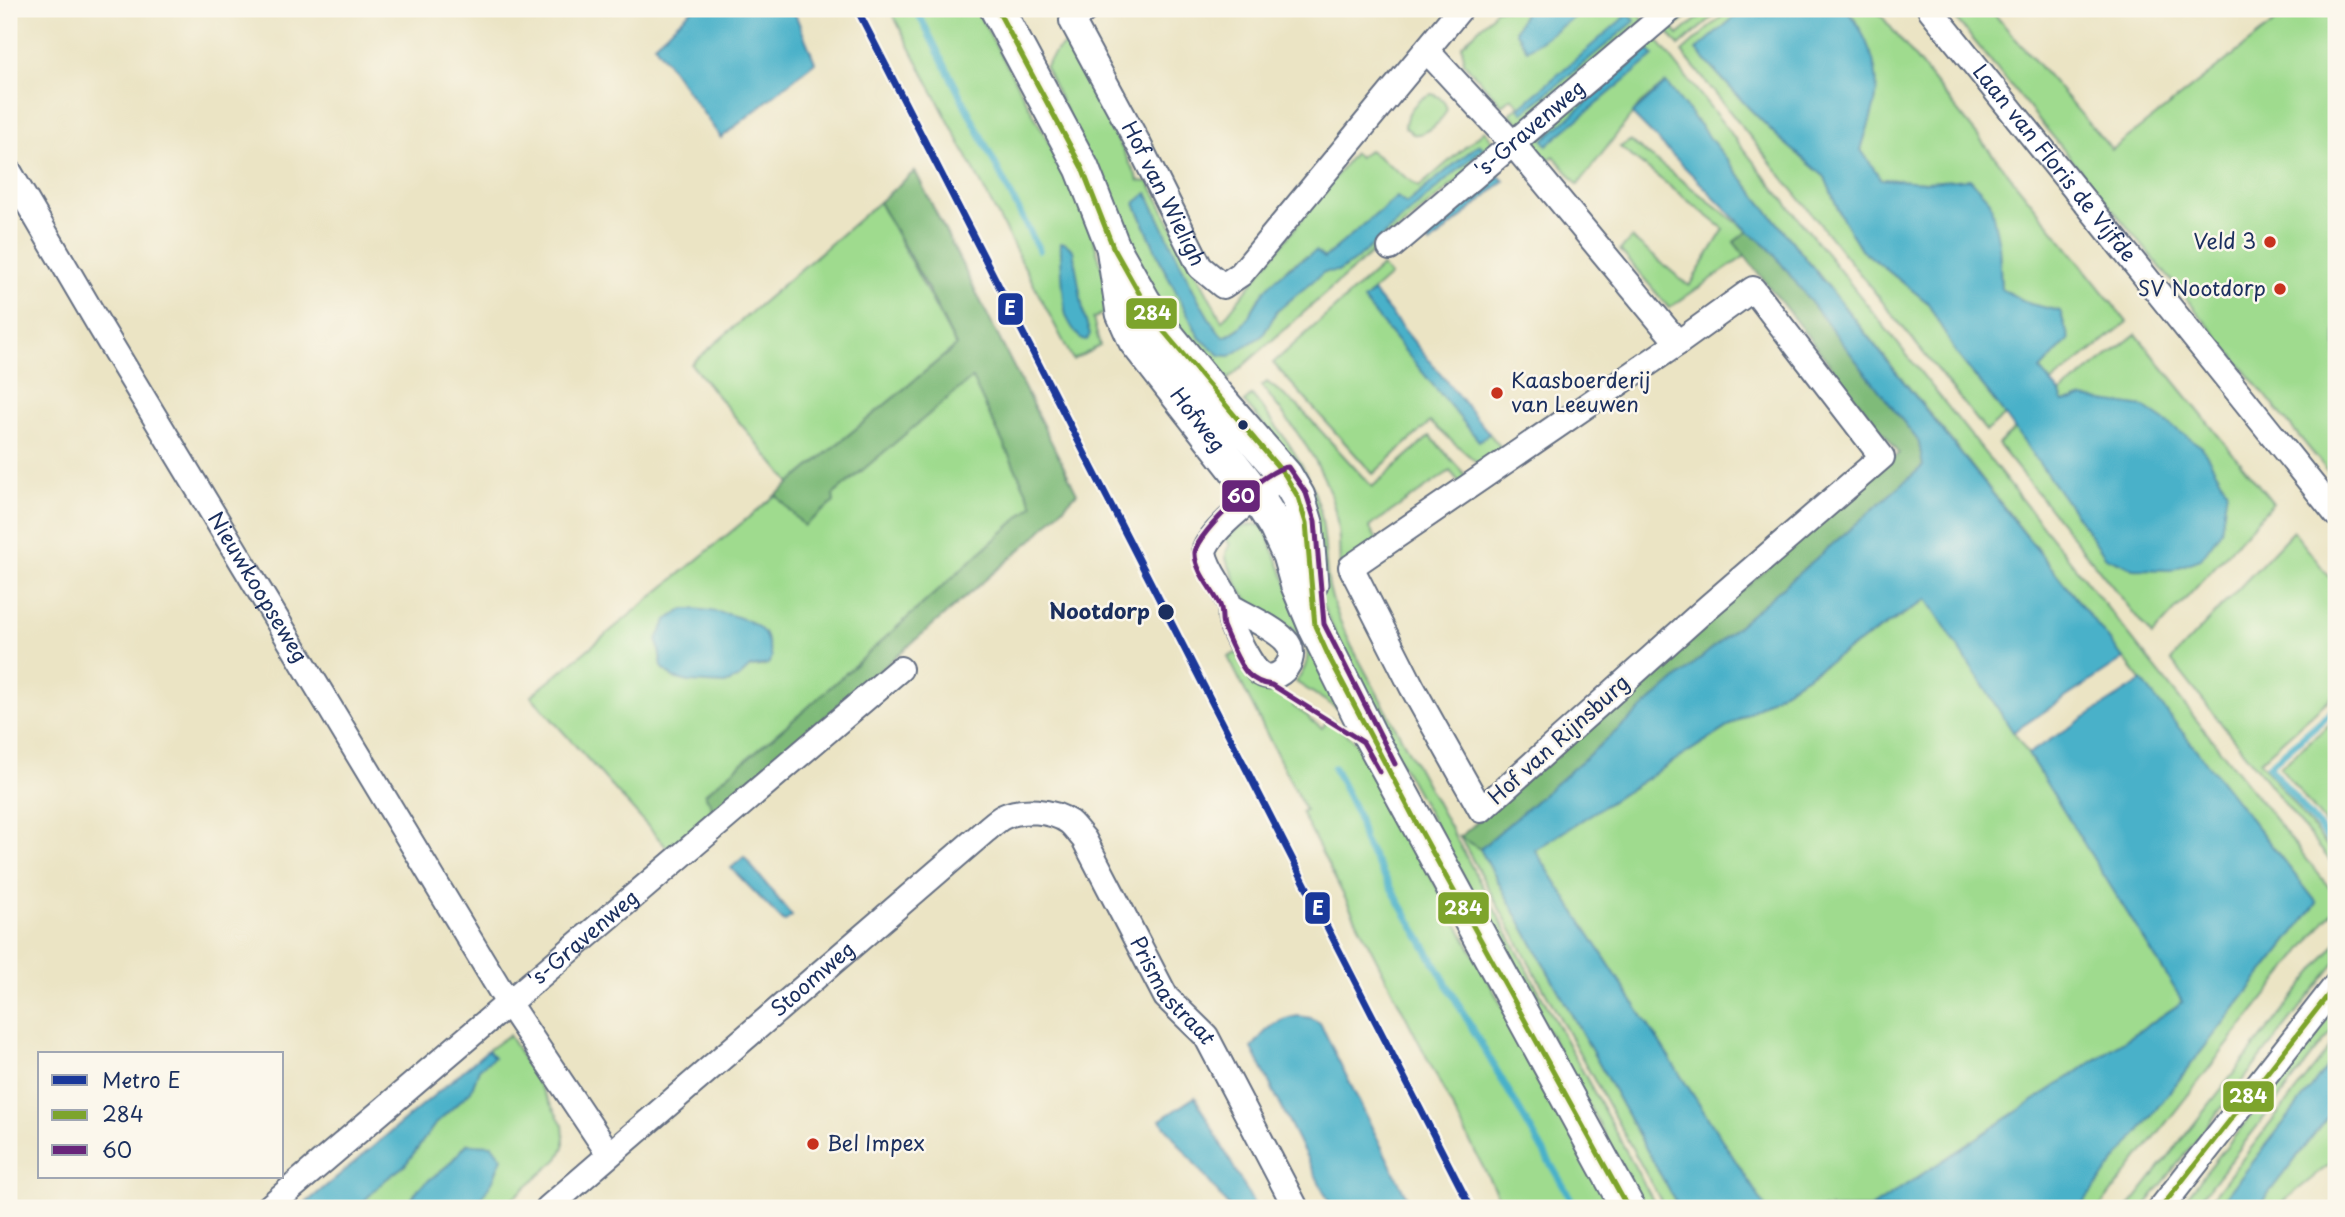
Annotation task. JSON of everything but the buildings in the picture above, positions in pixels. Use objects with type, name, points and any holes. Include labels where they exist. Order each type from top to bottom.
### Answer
[{"type":"main road","name":"Hofweg","points":[[997,9],[1082,168],[1113,247],[1144,302],[1165,333],[1285,475],[1298,497],[1306,523],[1315,626]]},
{"type":"main road","name":"Hofweg","points":[[1113,247],[1123,313],[1135,340],[1256,495],[1276,527],[1315,626],[1370,736],[1628,1208]]},
{"type":"street","name":"Hof van Wieligh","points":[[1086,9],[1072,21],[1139,145],[1200,267],[1223,286],[1241,274],[1460,9]]},
{"type":"street","name":"'s-Gravenweg","points":[[1390,248],[1671,9]]},
{"type":"street","name":"Laan van Floris de Vijfde","points":[[1930,9],[2336,514]]},
{"type":"street","points":[[1427,51],[1513,144],[1678,343]]},
{"type":"street","name":"Nieuwkoopseweg","points":[[9,171],[509,1003]]},
{"type":"street","name":"Hof van Rijnsburg","points":[[1753,289],[1882,457],[1707,607],[1481,810],[1412,687],[1351,567],[1678,343],[1753,289]]},
{"type":"street","points":[[1230,606],[1204,552],[1212,537],[1256,495],[1285,475]]},
{"type":"street","name":"'s-Gravenweg","points":[[268,1208],[900,669]]},
{"type":"street","name":"Stoomweg","points":[[548,1208],[985,831],[1001,818],[1020,812]]},
{"type":"street","name":"Prismastraat","points":[[1020,812],[1049,814],[1068,822],[1084,839],[1166,996],[1206,1036],[1296,1208]]},
{"type":"street","points":[[2161,1208],[2336,985]]},
{"type":"street","points":[[509,1003],[610,1154]]},
{"type":"green space","points":[[890,9],[976,9],[1083,205],[1114,307],[1093,319],[1100,346],[1073,360]]},
{"type":"green space","points":[[1495,9],[1526,9],[1515,31],[1527,49],[1586,9],[1634,9],[1644,20],[1520,124],[1510,114],[1519,105],[1511,97],[1502,105],[1464,63],[1462,45],[1491,17]],"holes":[[[1629,14],[1634,21],[1524,112]]]},
{"type":"green space","points":[[1686,9],[1697,9],[1673,29],[1678,35],[1709,9],[1722,9],[1679,46],[1663,27]]},
{"type":"green space","points":[[1730,9],[1744,9],[1697,50],[1780,139],[1825,177],[1840,214],[1861,249],[1927,302],[1956,353],[2005,415],[1986,431],[1682,52]]},
{"type":"green space","points":[[1846,9],[1876,9],[2127,322],[2050,384],[2040,370],[2069,339],[2060,311],[2030,304],[2001,289],[1999,245],[1925,182],[1881,179],[1861,150],[1876,99],[1855,19]]},
{"type":"green space","name":"SV Nootdorp","points":[[1948,9],[1990,9],[2112,150],[2292,9],[2336,9],[2336,481]]},
{"type":"green space","points":[[1653,35],[2336,896],[2336,907],[2099,1208],[2079,1208],[2317,903],[1666,83],[1640,104],[1578,185],[1554,156],[1548,160],[1529,140]]},
{"type":"green space","points":[[1067,42],[1139,181],[1149,182],[1222,321],[1354,153],[1359,157],[1369,150],[1419,187],[1485,130],[1493,143],[1491,153],[1385,241],[1218,388],[1164,321],[1045,67]],"holes":[[[1479,144],[1353,262],[1339,271],[1324,271],[1277,311],[1263,335],[1230,356],[1220,355],[1200,338],[1163,267],[1135,203],[1147,194],[1195,293],[1224,337],[1244,325],[1258,300],[1287,268],[1306,256],[1324,258],[1397,197],[1406,204]]]},
{"type":"green space","points":[[1432,94],[1442,99],[1447,109],[1433,127],[1423,133],[1413,134],[1405,127],[1407,117],[1417,102]]},
{"type":"green space","points":[[1630,141],[1748,231],[1734,242],[1745,256],[1669,308],[1620,250],[1632,238],[1689,286],[1724,229],[1620,147]]},
{"type":"green space","points":[[915,171],[1077,493],[1034,538],[715,812],[705,794],[805,710],[1033,505],[972,378],[833,495],[834,502],[804,526],[776,495],[956,346],[927,287],[879,202]]},
{"type":"green space","points":[[879,202],[956,346],[790,483],[691,364]]},
{"type":"green space","points":[[1748,231],[1769,248],[1919,442],[1923,466],[1480,849],[1460,837],[1899,453],[1734,242]]},
{"type":"green space","points":[[1382,266],[1390,276],[1364,299],[1479,440],[1489,433],[1503,450],[1482,467],[1430,422],[1373,474],[1273,363]]},
{"type":"green space","points":[[2136,334],[2273,503],[2152,636],[1998,444],[2015,429],[2106,557],[2135,569],[2083,398],[2063,402],[2060,393]]},
{"type":"green space","points":[[972,377],[1033,505],[805,710],[705,794],[715,812],[670,851],[531,696],[776,495],[804,526],[832,495]],"holes":[[[677,613],[763,666],[750,667],[737,679]]]},
{"type":"green space","points":[[1267,382],[1299,407],[1372,487],[1430,436],[1468,478],[1460,483],[1450,471],[1369,527],[1378,541],[1340,568],[1338,530],[1329,489],[1310,453],[1262,386]]},
{"type":"green space","points":[[1252,395],[1291,448],[1314,491],[1323,525],[1330,590],[1352,647],[1657,1208],[1645,1208],[1357,683],[1322,604],[1276,453],[1283,446],[1244,402]]},
{"type":"green space","points":[[1255,524],[1264,527],[1338,709],[1296,682],[1305,666],[1308,653],[1305,643],[1287,626],[1247,600],[1239,588],[1228,563],[1226,554],[1230,545],[1226,539],[1238,528]]},
{"type":"green space","points":[[2293,531],[2336,585],[2336,693],[2260,761],[2336,857],[2331,862],[2171,660]]},
{"type":"green space","points":[[1928,599],[2184,1001],[1871,1208],[1766,1208],[1535,850]]},
{"type":"green space","points":[[1236,653],[1283,689],[1279,693],[1294,703],[1293,706],[1309,719],[1322,728],[1330,718],[1359,745],[1613,1208],[1504,1208],[1301,812],[1305,810],[1228,657]]},
{"type":"green space","points":[[2336,719],[2336,837],[2280,767]]},
{"type":"green space","points":[[1460,837],[1480,849],[1679,1208],[1665,1208]]},
{"type":"green space","points":[[2336,943],[2336,962],[2143,1208],[2128,1208]]},
{"type":"green space","points":[[2336,1007],[2336,1026],[2193,1208],[2178,1208]]},
{"type":"green space","points":[[509,1035],[563,1125],[564,1147],[558,1159],[502,1208],[475,1208],[478,1202],[467,1144],[448,1165],[418,1189],[406,1208],[357,1208],[385,1180],[405,1165],[436,1123],[471,1091],[479,1069],[493,1057],[488,1050]]},
{"type":"green space","points":[[2336,1040],[2336,1056],[2217,1208],[2204,1208]]},
{"type":"green space","points":[[2336,1106],[2336,1159],[2275,1208],[2257,1208]]},
{"type":"water","points":[[693,9],[793,9],[815,62],[721,138],[654,44]]},
{"type":"water","points":[[1526,9],[1586,9],[1527,50],[1515,31]]},
{"type":"water","points":[[1744,9],[1846,9],[1871,52],[1876,77],[1875,102],[1861,150],[1881,179],[1925,182],[1970,179],[1990,201],[1999,245],[2001,289],[2030,304],[2060,311],[2069,339],[2040,370],[2060,393],[2063,402],[2083,398],[2144,407],[2202,447],[2227,490],[2221,531],[2201,559],[2171,570],[2135,569],[2106,557],[1994,400],[1956,353],[1927,302],[1861,249],[1840,214],[1825,177],[1780,139],[1696,50]]},
{"type":"water","points":[[1628,14],[1635,21],[1523,113],[1519,108]]},
{"type":"water","points":[[1648,50],[1654,56],[1547,145],[1543,140]]},
{"type":"water","points":[[1666,83],[2124,659],[2013,732],[1927,599],[1535,850],[1766,1208],[1679,1208],[1480,849],[1923,466],[1919,442],[1769,248],[1748,231],[1632,114]]},
{"type":"water","points":[[1479,144],[1483,148],[1353,262],[1339,271],[1324,272],[1277,311],[1263,335],[1230,356],[1220,355],[1200,338],[1163,267],[1135,203],[1147,193],[1195,293],[1224,337],[1244,323],[1267,288],[1290,267],[1316,251],[1324,258],[1397,197],[1406,204]]},
{"type":"water","points":[[1498,175],[1504,181],[1430,244],[1425,238]]},
{"type":"water","points":[[1061,243],[1073,250],[1084,316],[1090,334],[1087,340],[1081,339],[1066,315]]},
{"type":"water","points":[[1373,292],[1489,433],[1479,441],[1363,300]]},
{"type":"water","points":[[684,609],[726,614],[756,626],[767,641],[772,657],[768,664],[750,667],[737,679],[725,684],[689,682],[673,678],[662,667],[657,639],[667,620]]},
{"type":"water","points":[[2142,681],[2317,903],[2079,1208],[1871,1208],[2183,1002],[2028,754]]},
{"type":"water","points":[[744,857],[792,916],[784,922],[731,868]]},
{"type":"water","points":[[1298,1016],[1320,1023],[1412,1208],[1332,1208],[1252,1048],[1271,1027]]},
{"type":"water","points":[[488,1050],[494,1057],[479,1069],[471,1091],[436,1123],[405,1165],[385,1180],[357,1208],[300,1208]]},
{"type":"water","points":[[2336,1056],[2336,1106],[2257,1208],[2217,1208]]},
{"type":"water","points":[[1195,1097],[1256,1208],[1230,1208],[1160,1120]]},
{"type":"water","points":[[467,1144],[492,1145],[502,1158],[493,1180],[475,1208],[406,1208],[418,1189],[448,1165]]},
{"type":"waterway","points":[[916,9],[1039,250]]},
{"type":"waterway","points":[[2335,847],[2269,766],[2336,708]]},
{"type":"waterway","points":[[1334,768],[1358,816],[1364,841],[1576,1208]]},
{"type":"metro line","name":"E","points":[[857,9],[1471,1208]]},
{"type":"transit line","name":"284","points":[[997,9],[1082,168],[1113,247],[1144,302],[1165,333],[1285,475],[1298,497],[1306,523],[1315,626],[1329,657],[1417,824],[1628,1208]]},
{"type":"transit line","name":"60","points":[[1380,772],[1363,742],[1272,685],[1259,682],[1248,674],[1223,626],[1220,605],[1198,566],[1195,552],[1208,530],[1251,488],[1279,470],[1288,467],[1306,493],[1315,521],[1324,624],[1395,764]]},
{"type":"transit line","name":"284","points":[[2161,1208],[2336,985]]},
{"type":"place","name":"Veld 3","points":[[2270,242]]},
{"type":"place","name":"SV Nootdorp","points":[[2280,289]]},
{"type":"place","name":"Kaasboerderij van Leeuwen","points":[[1497,393]]},
{"type":"place","name":"Nootdorp","points":[[1166,612]]},
{"type":"place","name":"Bel Impex","points":[[813,1144]]}]
